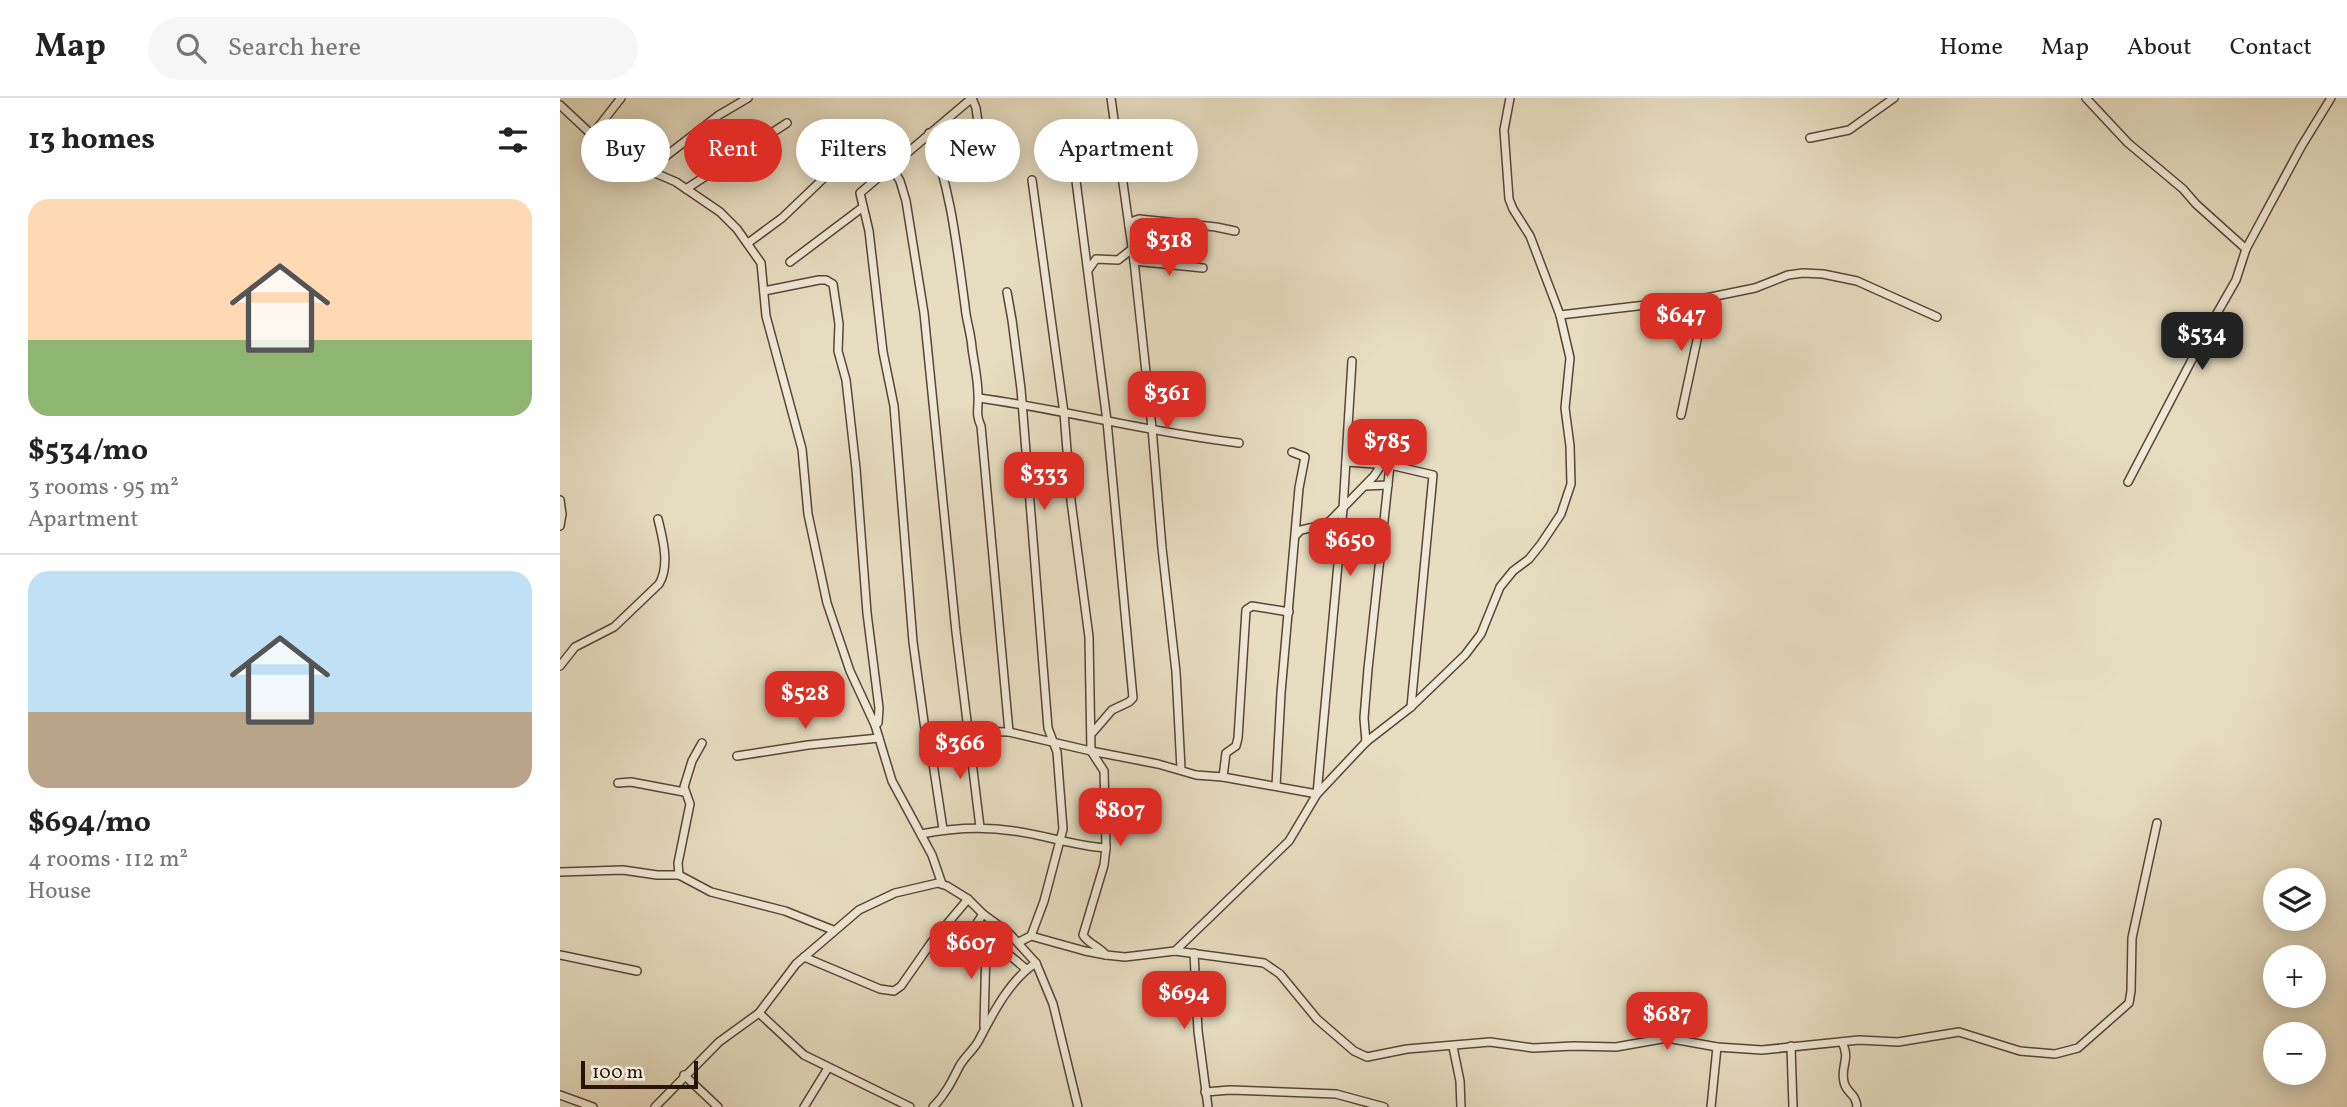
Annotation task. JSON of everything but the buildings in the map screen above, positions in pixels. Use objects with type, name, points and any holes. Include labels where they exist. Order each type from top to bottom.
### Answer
[{"type":"street","points":[[605,119],[621,98]]},
{"type":"street","points":[[670,153],[719,115],[748,98]]},
{"type":"street","points":[[946,119],[972,98],[978,119]]},
{"type":"street","points":[[1111,98],[1134,261],[1152,428],[1175,661],[1181,769]]},
{"type":"street","points":[[1175,951],[1289,841],[1317,794],[1366,742],[1411,707],[1465,655],[1481,634],[1500,587],[1541,544],[1567,500],[1571,471],[1565,408],[1570,358],[1560,315],[1530,236],[1509,199],[1504,130],[1510,98]]},
{"type":"street","points":[[1810,138],[1849,130],[1894,98]]},
{"type":"street","points":[[2087,98],[2128,143],[2183,189],[2246,249]]},
{"type":"street","points":[[2094,107],[2100,98]]},
{"type":"street","points":[[2128,482],[2236,280],[2246,249],[2301,147],[2331,98]]},
{"type":"street","points":[[561,101],[581,123]]},
{"type":"street","points":[[686,189],[787,123]]},
{"type":"street","points":[[911,150],[925,137]]},
{"type":"street","points":[[1032,180],[1064,413],[1071,502],[1089,636],[1093,733],[1091,751],[1104,771],[1104,865],[1083,935],[1106,955]]},
{"type":"street","points":[[670,181],[720,212],[748,243],[761,263],[766,316],[802,449],[804,485],[821,580],[850,671],[875,725],[892,781],[932,855],[942,884]]},
{"type":"street","points":[[748,243],[782,218],[820,182]]},
{"type":"street","points":[[872,182],[862,190],[860,197],[869,231],[883,352],[894,407],[913,642],[943,829]]},
{"type":"street","points":[[900,182],[906,201],[924,313],[967,731],[980,827]]},
{"type":"street","points":[[944,182],[956,240],[979,398],[976,411],[981,426],[1009,732]]},
{"type":"street","points":[[1075,182],[1107,421],[1133,698],[1112,710],[1093,733]]},
{"type":"street","points":[[790,262],[863,207]]},
{"type":"street","points":[[1129,225],[1133,221],[1153,220],[1235,231]]},
{"type":"street","points":[[1088,270],[1096,259],[1118,260],[1132,249]]},
{"type":"street","points":[[1134,261],[1203,268]]},
{"type":"street","points":[[1560,315],[1706,298],[1755,288],[1788,275],[1823,274],[1865,284],[1937,317]]},
{"type":"street","points":[[764,291],[819,280],[832,284],[839,324],[838,351],[846,380],[856,468],[867,613],[879,708],[878,723],[875,725]]},
{"type":"street","points":[[1007,292],[1013,320],[1021,404],[1048,728],[1057,752],[1062,814],[1061,842],[1041,911],[1031,936],[1019,942]]},
{"type":"street","points":[[1681,415],[1706,298]]},
{"type":"street","points":[[1317,794],[1343,509],[1352,361]]},
{"type":"street","points":[[979,398],[1152,428],[1182,436],[1239,443]]},
{"type":"street","points":[[1276,786],[1281,693],[1299,488],[1305,457],[1292,452]]},
{"type":"street","points":[[1346,462],[1386,465],[1433,475],[1411,707]]},
{"type":"street","points":[[1366,742],[1364,718],[1388,485],[1386,465]]},
{"type":"street","points":[[1297,534],[1301,530],[1325,524],[1386,465]]},
{"type":"street","points":[[1365,486],[1388,485]]},
{"type":"street","points":[[560,500],[560,526]]},
{"type":"street","points":[[560,666],[575,647],[614,627],[659,584],[663,576],[664,556],[658,519]]},
{"type":"street","points":[[1223,777],[1226,753],[1236,746],[1238,738],[1247,610],[1252,606],[1289,612]]},
{"type":"street","points":[[967,731],[1009,732],[1181,769],[1196,775],[1223,777],[1317,794]]},
{"type":"street","points":[[737,756],[879,738]]},
{"type":"street","points":[[684,792],[692,761],[702,743]]},
{"type":"street","points":[[618,783],[631,782],[684,792],[689,798],[678,863],[679,875]]},
{"type":"street","points":[[1031,936],[1106,955],[1125,957],[1175,951],[1264,964],[1275,969],[1317,1019],[1360,1055],[1367,1057],[1407,1049],[1489,1042],[1533,1048],[1621,1047],[1660,1038],[1717,1047],[1762,1050],[1867,1040],[1898,1042],[1959,1032],[2033,1053],[2055,1054],[2078,1048],[2129,1003],[2132,938],[2157,823]]},
{"type":"street","points":[[921,834],[943,829],[980,827],[1106,848]]},
{"type":"street","points":[[560,872],[623,870],[679,875],[711,892],[785,911],[833,930]]},
{"type":"street","points":[[655,1107],[719,1042],[759,1013],[789,973],[833,930],[868,904],[905,890],[942,884],[968,899],[1019,942],[1036,963],[1053,1004],[1078,1107]]},
{"type":"street","points":[[804,957],[880,989],[894,991],[901,986],[931,943],[968,899]]},
{"type":"street","points":[[983,914],[977,923],[982,932],[986,957],[984,1027]]},
{"type":"street","points":[[982,932],[1026,969]]},
{"type":"street","points":[[1194,953],[1198,1031],[1208,1107]]},
{"type":"street","points":[[560,955],[637,971]]},
{"type":"street","points":[[933,1107],[954,1080],[984,1027],[1026,969],[1036,963]]},
{"type":"street","points":[[759,1013],[804,1055],[910,1107]]},
{"type":"street","points":[[1842,1042],[1847,1054],[1843,1079],[1854,1096],[1857,1107]]},
{"type":"street","points":[[1791,1046],[1793,1107]]},
{"type":"street","points":[[1452,1047],[1460,1081],[1461,1107]]},
{"type":"street","points":[[1711,1107],[1717,1047]]},
{"type":"street","points":[[804,1107],[828,1068]]},
{"type":"street","points":[[684,1076],[718,1107]]},
{"type":"street","points":[[1205,1093],[1230,1090],[1336,1094],[1384,1107]]},
{"type":"street","points":[[560,1095],[593,1107]]}]
